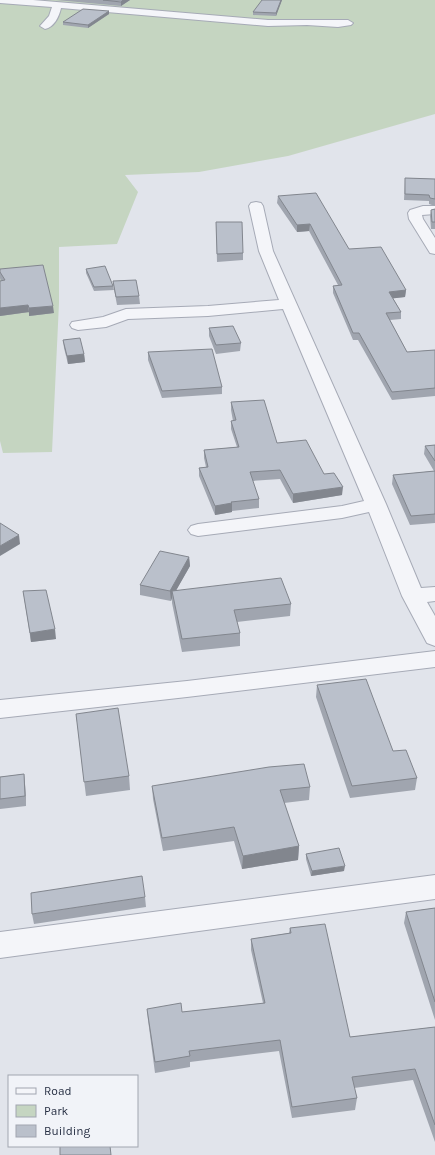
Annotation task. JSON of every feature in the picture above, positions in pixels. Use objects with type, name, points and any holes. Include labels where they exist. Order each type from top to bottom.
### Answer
[{"type":"street","points":[[0,0],[268,23],[348,23]]},
{"type":"street","points":[[45,26],[54,17],[57,5]]},
{"type":"street","points":[[256,206],[266,251],[376,504],[413,596],[435,638]]},
{"type":"street","points":[[435,210],[423,210],[416,213],[416,219],[435,250]]},
{"type":"street","points":[[78,325],[106,322],[126,314],[208,311],[289,304]]},
{"type":"street","points":[[198,530],[342,512],[376,504]]},
{"type":"street","points":[[413,596],[435,594]]},
{"type":"street","points":[[0,710],[435,659]]},
{"type":"street","points":[[0,945],[435,887]]},
{"type":"green space","points":[[0,0],[435,0],[435,114],[288,156],[199,172],[125,175],[138,192],[117,244],[59,247],[59,303],[52,452],[3,453],[0,441]]},
{"type":"building","points":[[103,0],[123,0],[121,2]]},
{"type":"building","points":[[262,0],[281,0],[276,13],[253,12]]},
{"type":"building","points":[[83,9],[109,11],[88,25],[63,22]]},
{"type":"building","points":[[405,178],[435,179],[435,199],[430,198],[429,195],[405,194]]},
{"type":"building","points":[[316,193],[349,249],[381,247],[406,290],[389,292],[401,312],[386,313],[407,352],[435,350],[435,388],[392,392],[359,333],[353,333],[333,286],[342,285],[310,224],[297,225],[278,196]]},
{"type":"building","points":[[435,209],[435,222],[432,222],[431,210]]},
{"type":"building","points":[[216,222],[242,222],[243,253],[217,254]]},
{"type":"building","points":[[43,265],[53,306],[29,308],[28,305],[0,308],[0,281],[5,280],[0,272],[0,269]]},
{"type":"building","points":[[105,266],[113,286],[94,287],[86,269]]},
{"type":"building","points":[[136,280],[139,296],[116,297],[113,281]]},
{"type":"building","points":[[233,326],[241,343],[216,345],[209,328]]},
{"type":"building","points":[[80,338],[84,354],[67,356],[63,340]]},
{"type":"building","points":[[212,349],[222,387],[162,391],[148,352]]},
{"type":"building","points":[[264,400],[277,443],[306,440],[324,474],[334,473],[343,487],[293,494],[280,470],[250,472],[259,499],[231,502],[232,503],[215,506],[199,468],[208,467],[204,450],[239,447],[231,421],[236,420],[231,402]]},
{"type":"building","points":[[435,445],[435,461],[425,446]]},
{"type":"building","points":[[435,471],[435,514],[411,516],[393,475]]},
{"type":"building","points":[[0,523],[19,535],[0,546]]},
{"type":"building","points":[[160,551],[189,557],[170,591],[140,585]]},
{"type":"building","points":[[281,578],[291,604],[234,610],[240,633],[182,639],[172,591]]},
{"type":"building","points":[[46,590],[55,629],[30,633],[23,591]]},
{"type":"building","points":[[366,679],[393,751],[406,750],[417,778],[352,786],[317,685]]},
{"type":"building","points":[[118,708],[129,776],[84,782],[76,714]]},
{"type":"building","points":[[304,764],[310,787],[280,790],[299,846],[243,856],[234,827],[162,838],[152,786],[269,767]]},
{"type":"building","points":[[24,774],[25,796],[0,799],[0,777]]},
{"type":"building","points":[[339,848],[345,866],[312,871],[306,854]]},
{"type":"building","points":[[142,876],[145,897],[32,914],[31,893]]},
{"type":"building","points":[[435,908],[435,1002],[406,912]]},
{"type":"building","points":[[325,924],[350,1037],[435,1027],[435,1125],[415,1069],[352,1077],[357,1098],[292,1107],[280,1040],[189,1051],[190,1056],[155,1062],[147,1009],[181,1003],[182,1012],[265,1003],[251,939],[291,933],[290,928]]},
{"type":"building","points":[[60,1147],[110,1147],[111,1155],[60,1155]]}]
